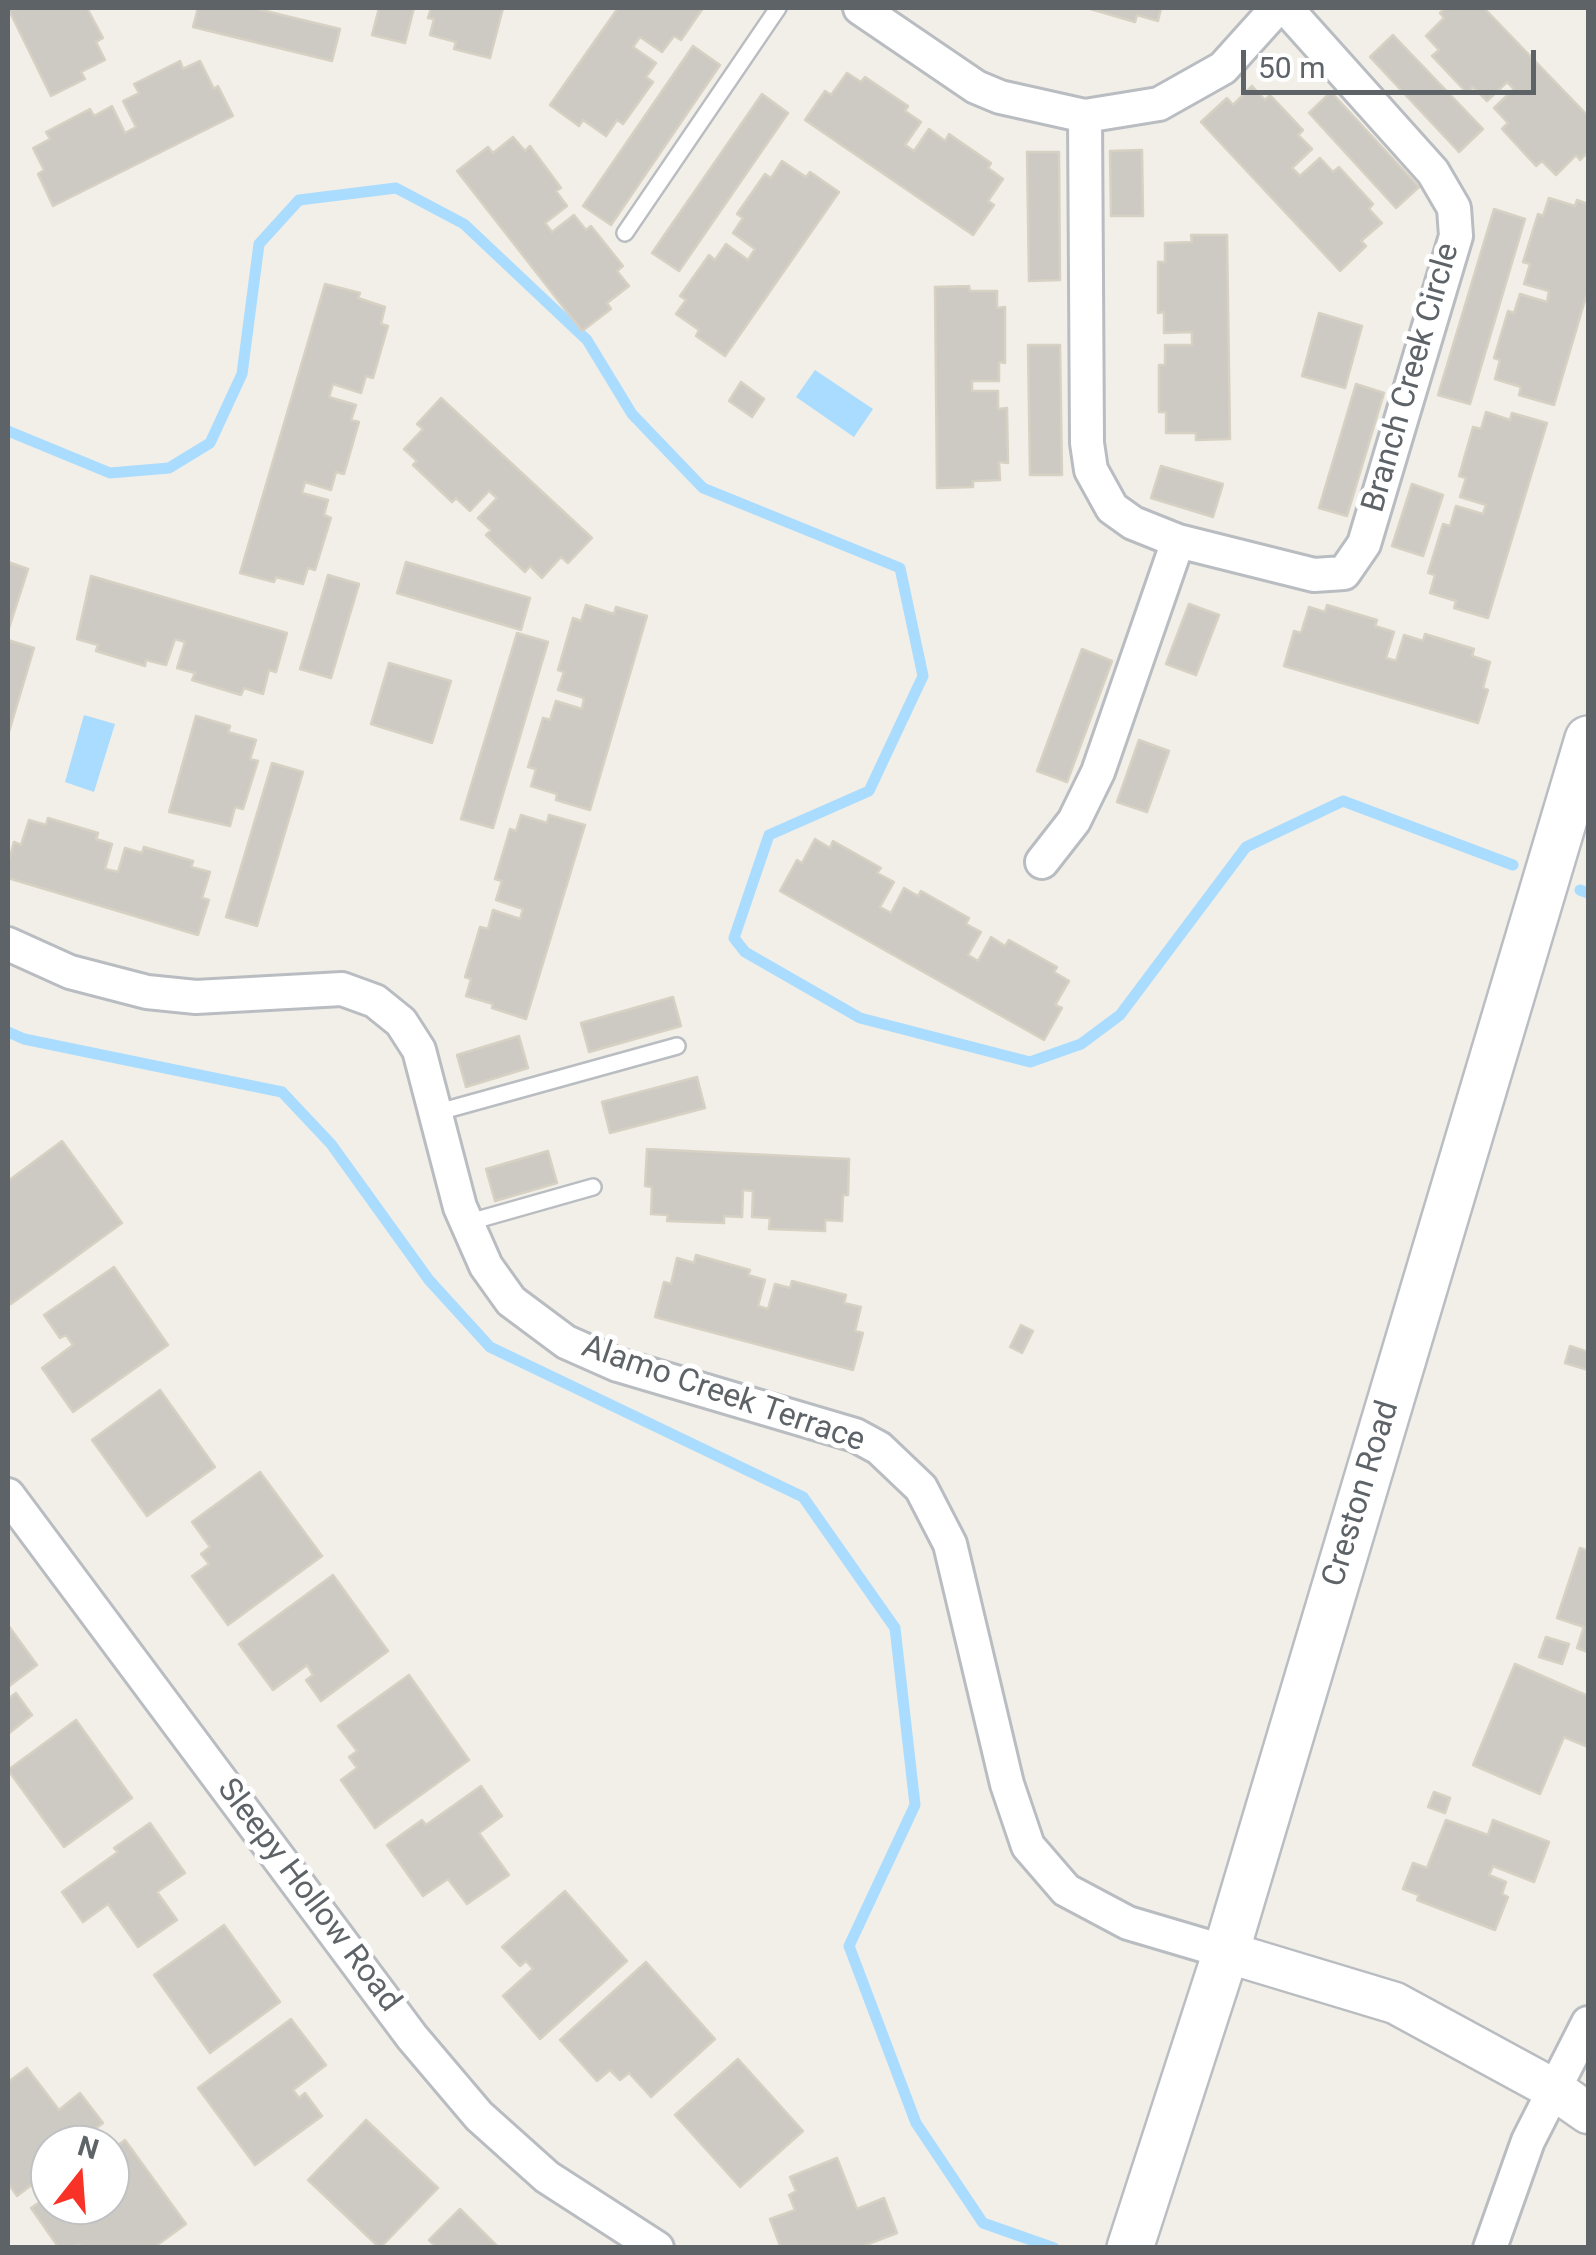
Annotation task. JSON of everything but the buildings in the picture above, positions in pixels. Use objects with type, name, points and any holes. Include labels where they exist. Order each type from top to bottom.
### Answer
[{"type":"main road","name":"Creston Road","points":[[1130,2248],[1226,1952],[1588,739]]},
{"type":"street","points":[[860,8],[976,88],[1000,98],[1085,116],[1159,104],[1223,68],[1277,8]]},
{"type":"street","name":"Branch Creek Circle","points":[[1085,116],[1086,443],[1090,470],[1112,508],[1132,523],[1178,542],[1314,575],[1344,573],[1364,544],[1456,236],[1454,208],[1433,172],[1286,8]]},
{"type":"street","points":[[1042,862],[1074,822],[1098,772],[1178,542]]},
{"type":"street","name":"Alamo Creek Terrace","points":[[8,944],[70,972],[147,992],[196,997],[342,989],[375,1001],[401,1022],[419,1050],[466,1223],[486,1266],[511,1301],[566,1342],[618,1365],[855,1435],[879,1448],[921,1488],[950,1544],[1007,1784],[1028,1846],[1066,1890],[1128,1922],[1226,1952]]},
{"type":"street","name":"Sleepy Hollow Road","points":[[8,1496],[400,2021],[479,2116],[547,2178],[657,2248]]},
{"type":"street","points":[[1226,1952],[1395,2003],[1555,2090],[1588,2113]]},
{"type":"street","points":[[1490,2248],[1528,2141],[1588,2023]]},
{"type":"lane","points":[[624,233],[778,8]]},
{"type":"lane","points":[[435,1112],[678,1046]]},
{"type":"lane","points":[[466,1223],[593,1187]]},
{"type":"water","points":[[815,370],[873,409],[854,437],[796,397]]},
{"type":"water","points":[[84,715],[115,724],[94,792],[65,782]]},
{"type":"waterway","points":[[8,431],[110,473],[169,468],[210,443],[242,374],[259,244],[299,200],[396,188],[464,224],[587,340],[632,414],[703,488],[900,568],[923,676],[869,791],[769,835],[734,938],[745,952],[860,1018],[1030,1062],[1081,1044],[1120,1015],[1246,847],[1343,801],[1513,865]]},
{"type":"waterway","points":[[1580,890],[1588,893]]},
{"type":"waterway","points":[[8,1032],[24,1039],[282,1092],[331,1144],[429,1280],[490,1347],[803,1497],[895,1628],[915,1805],[849,1946],[916,2123],[983,2223],[1054,2248]]}]
